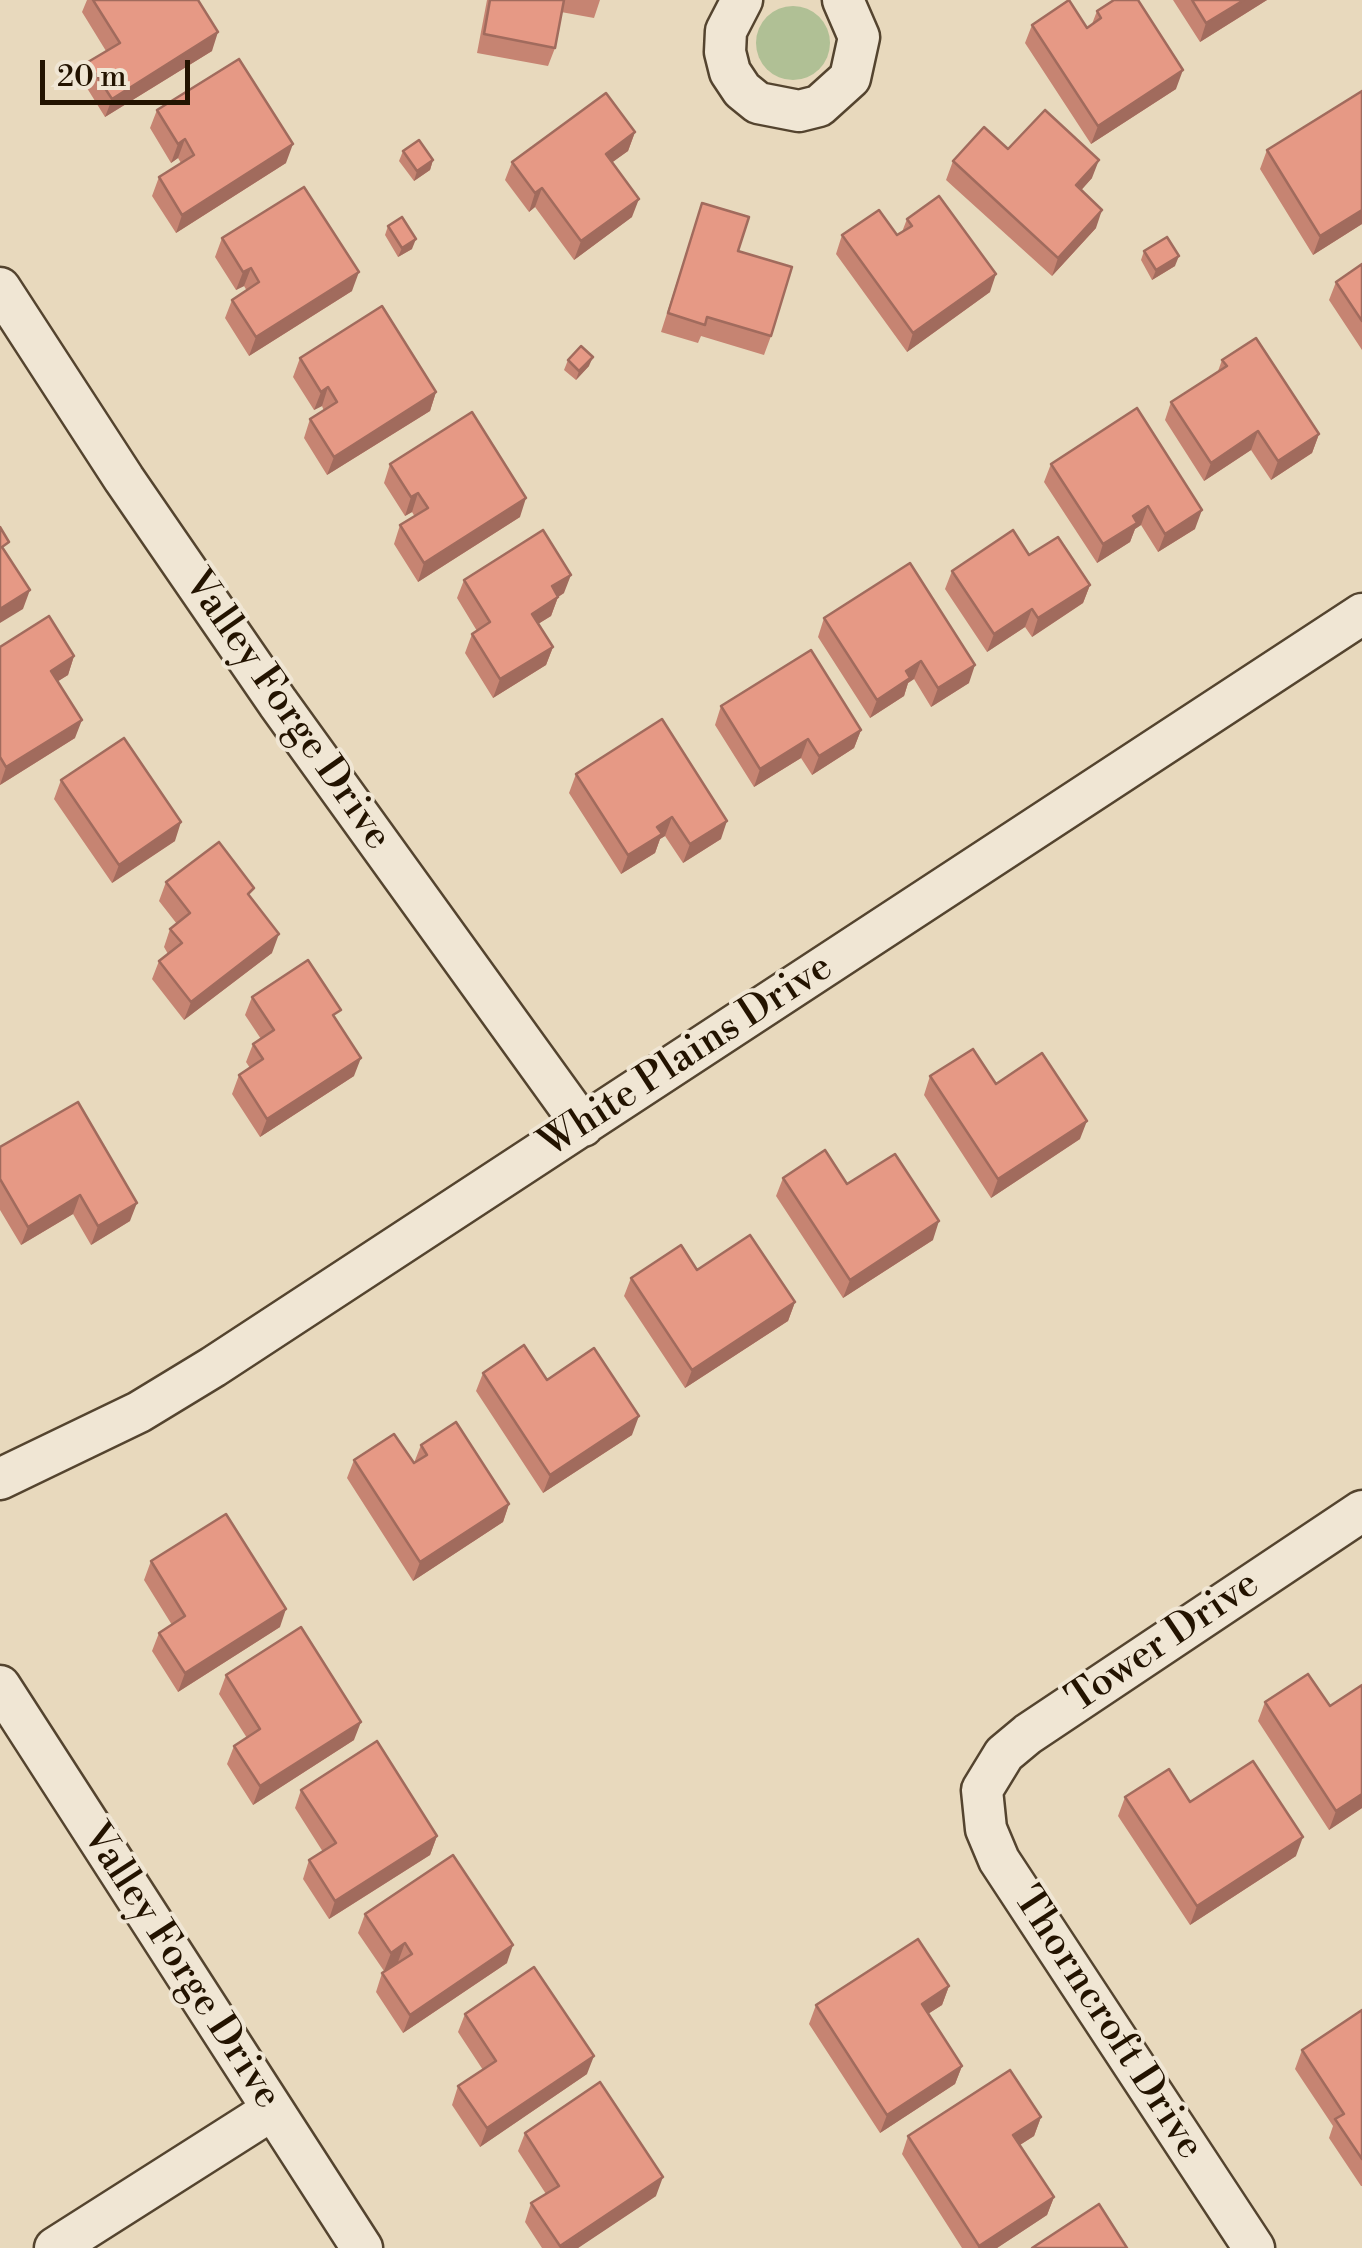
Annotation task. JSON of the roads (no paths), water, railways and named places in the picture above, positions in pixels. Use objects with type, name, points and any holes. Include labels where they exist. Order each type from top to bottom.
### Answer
[{"type":"street","points":[[742,0],[726,31],[725,52],[730,72],[742,90],[758,103],[778,111],[799,112],[819,106],[850,78],[859,37],[843,0]]},
{"type":"street","name":"Valley Forge Drive","points":[[0,288],[124,479],[267,687],[583,1126]]},
{"type":"street","name":"White Plains Drive","points":[[0,1479],[139,1412],[213,1367],[1362,614]]},
{"type":"street","name":"Tower Drive","points":[[982,1790],[1004,1754],[1028,1734],[1362,1511]]},
{"type":"street","name":"Valley Forge Drive","points":[[0,1686],[362,2248]]},
{"type":"street","name":"Thorncroft Drive","points":[[982,1790],[986,1829],[1000,1860],[1254,2248]]},
{"type":"street","points":[[54,2248],[272,2110]]}]
